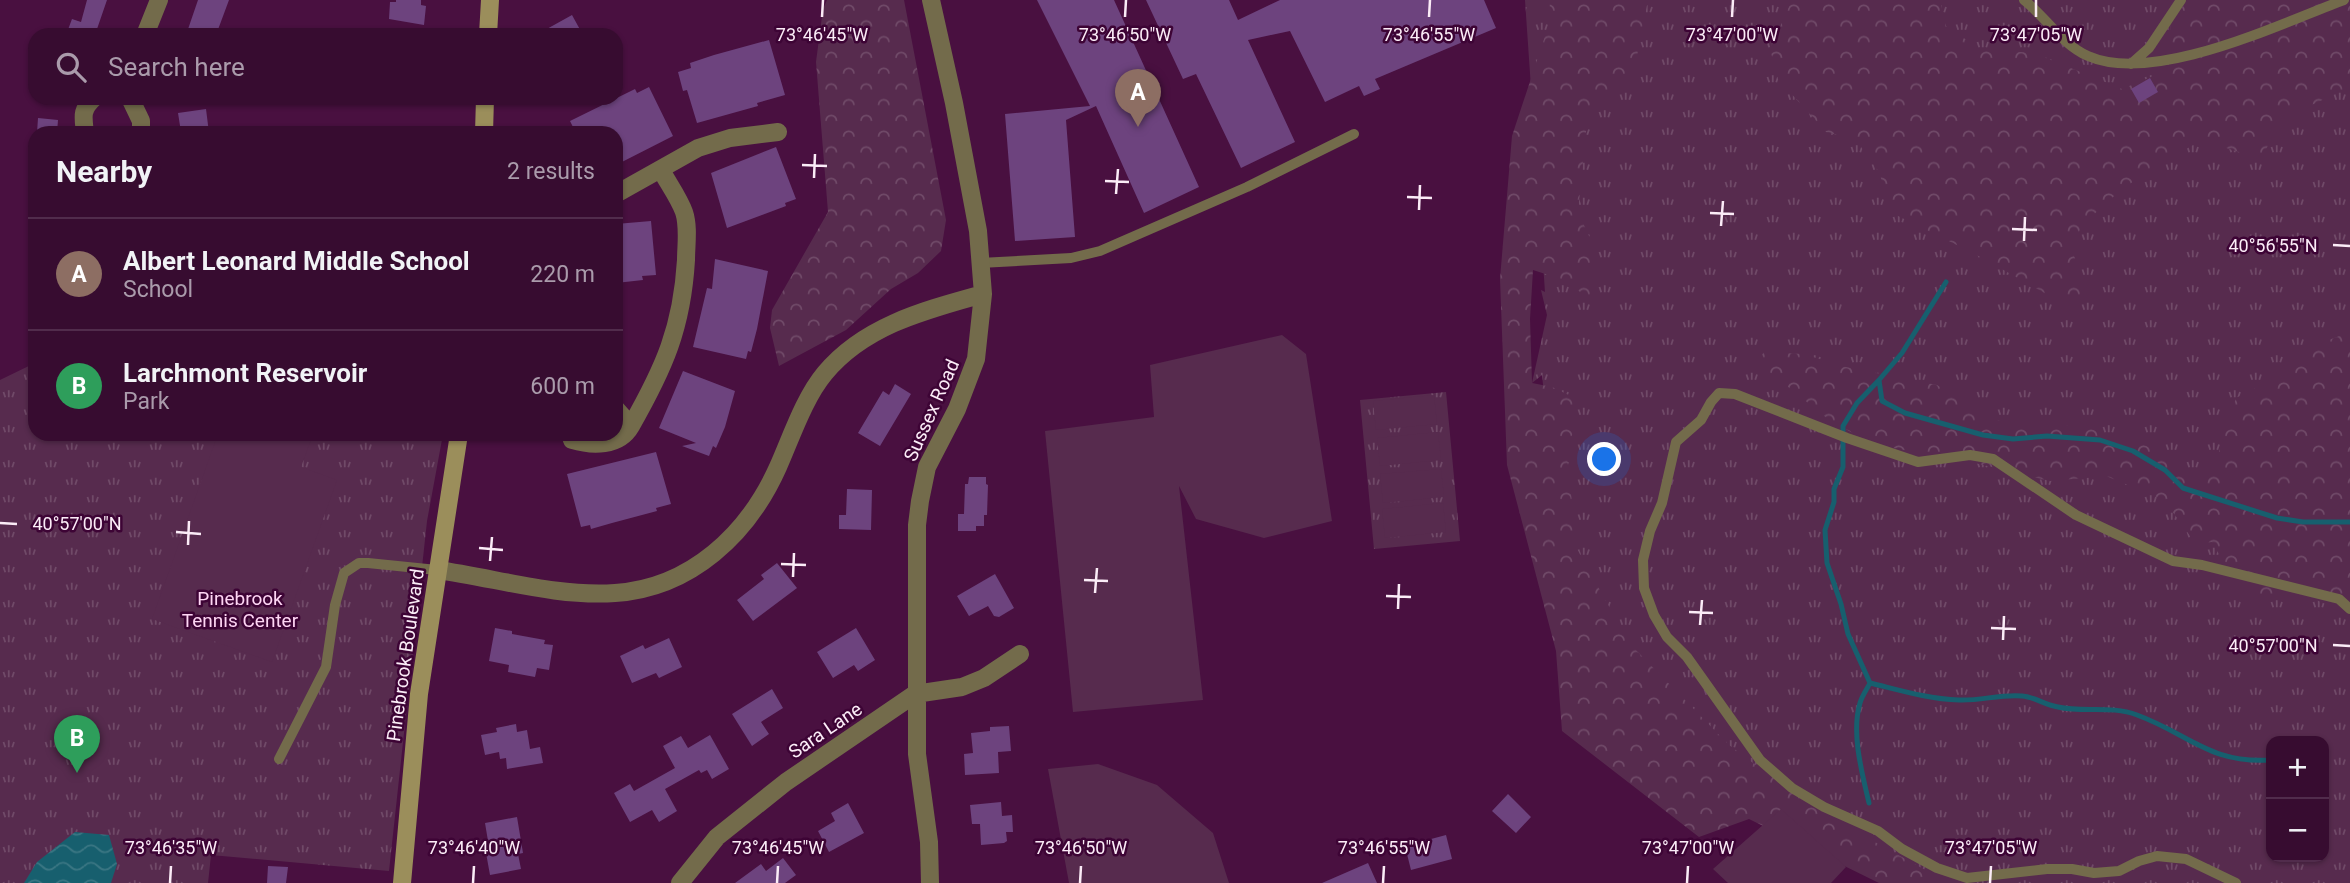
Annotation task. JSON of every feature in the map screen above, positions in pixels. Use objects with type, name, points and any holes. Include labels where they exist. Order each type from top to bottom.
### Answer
[{"type":"street","points":[[148,28],[159,0]]},
{"type":"street","points":[[488,28],[490,0]]},
{"type":"street","name":"Sussex Road","points":[[930,883],[929,842],[917,754],[917,526],[927,467],[957,410],[976,359],[983,294],[978,231],[931,0]]},
{"type":"street","points":[[84,126],[86,105]]},
{"type":"street","points":[[133,105],[141,126]]},
{"type":"street","points":[[484,126],[485,105]]},
{"type":"street","points":[[623,190],[698,148],[730,138],[778,132]]},
{"type":"street","points":[[623,434],[628,431],[658,378],[675,332],[684,297],[687,234],[684,212],[661,170]]},
{"type":"street","points":[[437,570],[567,592],[615,593],[652,588],[678,578],[729,542],[754,512],[824,374],[852,346],[896,322],[983,294]]},
{"type":"street","points":[[623,417],[631,426]]},
{"type":"street","name":"Pinebrook Boulevard","points":[[402,883],[419,694],[458,441]]},
{"type":"street","points":[[576,441],[591,445],[610,441]]},
{"type":"street","name":"Sara Lane","points":[[680,883],[717,837],[786,782],[915,694],[962,687],[984,678],[1020,654]]},
{"type":"lane","points":[[2024,0],[2052,30],[2087,56],[2116,64],[2156,63],[2208,51],[2344,0]]},
{"type":"lane","points":[[2131,64],[2149,48],[2181,0]]},
{"type":"lane","points":[[980,263],[1071,258],[1100,251],[1247,187],[1354,134]]},
{"type":"lane","points":[[2236,883],[2186,859],[2157,856],[2119,871],[2094,873],[2072,869],[2046,869],[1967,878],[1937,869],[1902,849],[1878,831],[1824,807],[1792,788],[1760,760],[1687,657],[1667,637],[1654,615],[1644,588],[1643,560],[1650,531],[1662,503],[1676,442],[1701,420],[1719,393],[1735,394],[1918,462],[1969,455],[1993,459],[2076,515],[2140,548],[2172,561],[2202,565],[2339,598],[2350,609]]},
{"type":"lane","points":[[279,758],[326,667],[335,605],[345,573],[359,563],[437,570]]},
{"type":"green space","points":[[827,0],[904,0],[946,220],[941,251],[918,273],[891,289],[846,330],[779,366],[770,328],[772,310],[828,212],[816,62],[823,9]]},
{"type":"green space","points":[[1525,0],[2350,0],[2350,883],[1940,883],[1576,694],[1542,375],[1532,383],[1547,315],[1541,290],[1545,292]]},
{"type":"green space","points":[[1550,0],[1648,0],[1636,61],[1587,122],[1578,212],[1595,249],[1591,300],[1564,280],[1533,270],[1530,319],[1532,383],[1552,387],[1575,398],[1577,426],[1566,447],[1577,549],[1630,644],[1729,745],[1785,787],[1846,826],[1947,882],[1955,883],[1879,883],[1749,819],[1699,837],[1562,731],[1556,651],[1507,465],[1500,279],[1512,136],[1549,24]]},
{"type":"green space","points":[[1792,0],[1940,0],[1946,26],[1980,49],[2034,53],[2122,89],[2170,69],[2171,22],[2188,0],[2269,0],[2283,4],[2350,0],[2350,87],[2282,119],[2261,159],[2201,140],[2123,188],[2081,226],[2073,253],[2084,283],[2078,303],[2050,296],[1973,253],[1892,213],[1879,172],[1856,140],[1826,132],[1778,79],[1770,49]]},
{"type":"green space","points":[[2350,332],[2350,604],[2337,609],[2284,586],[2267,599],[2239,589],[2212,542],[2196,544],[2164,500],[2106,476],[2050,481],[1979,464],[1872,444],[1828,419],[1757,362],[1764,352],[1803,354],[1846,367],[1937,385],[1992,420],[2081,426],[2147,446],[2197,474],[2216,461],[2236,398],[2300,366],[2326,341]]},
{"type":"green space","points":[[1282,335],[1306,354],[1332,521],[1264,538],[1196,519],[1179,486],[1203,700],[1073,712],[1045,431],[1154,417],[1150,365]]},
{"type":"green space","name":"Pinebrook Tennis Center","points":[[28,366],[28,441],[442,441],[427,521],[389,871],[211,855],[208,883],[0,883],[0,380]]},
{"type":"green space","points":[[1446,392],[1460,541],[1374,549],[1360,400]]},
{"type":"green space","points":[[1434,395],[1437,424],[1376,430],[1373,401]]},
{"type":"green space","points":[[1438,432],[1441,460],[1380,466],[1377,438]]},
{"type":"green space","points":[[216,441],[310,441],[301,467],[337,480],[272,662],[152,619]]},
{"type":"green space","points":[[1441,469],[1444,497],[1383,503],[1380,474]]},
{"type":"green space","points":[[1443,503],[1446,532],[1385,538],[1382,509]]},
{"type":"green space","points":[[1098,764],[1157,785],[1213,833],[1229,883],[1069,883],[1048,769]]},
{"type":"green space","points":[[1781,809],[1846,867],[1831,883],[1728,883],[1713,869]]},
{"type":"water","points":[[75,832],[109,835],[117,864],[111,883],[24,883],[37,862]]},
{"type":"building","points":[[87,0],[107,0],[97,28],[69,28],[72,19],[81,22]]},
{"type":"building","points":[[198,0],[229,0],[219,28],[188,28]]},
{"type":"building","points":[[421,0],[421,5],[426,6],[424,25],[389,19],[390,2]]},
{"type":"building","points":[[1037,0],[1114,0],[1199,187],[1144,213],[1096,106],[1066,120],[1075,237],[1015,241],[1005,114],[1090,106]]},
{"type":"building","points":[[1146,0],[1229,0],[1238,20],[1280,0],[1484,0],[1496,28],[1375,79],[1380,89],[1364,96],[1359,86],[1325,102],[1290,31],[1248,40],[1295,142],[1241,168],[1196,74],[1183,79]]},
{"type":"building","points":[[572,15],[579,28],[549,28]]},
{"type":"building","points":[[769,40],[785,95],[757,103],[758,106],[697,123],[687,90],[683,91],[678,72],[691,68],[690,63]]},
{"type":"building","points":[[2150,78],[2158,92],[2139,103],[2131,89]]},
{"type":"building","points":[[649,87],[673,136],[623,161],[623,126],[572,126],[570,121],[602,105],[623,105],[623,95],[635,89],[637,93]]},
{"type":"building","points":[[206,109],[208,126],[180,126],[178,113]]},
{"type":"building","points":[[38,118],[58,120],[58,126],[37,126]]},
{"type":"building","points":[[776,147],[796,199],[785,203],[786,206],[727,228],[711,173]]},
{"type":"building","points":[[651,221],[656,275],[642,276],[643,280],[623,282],[623,223]]},
{"type":"building","points":[[715,259],[768,271],[757,329],[751,352],[748,351],[746,359],[693,347],[707,288],[712,289]]},
{"type":"building","points":[[683,371],[735,391],[725,427],[716,448],[713,446],[709,456],[682,446],[696,443],[659,428]]},
{"type":"building","points":[[895,384],[911,394],[880,446],[858,433],[883,391],[889,395]]},
{"type":"building","points":[[656,452],[671,504],[656,508],[657,511],[591,529],[590,525],[581,527],[567,474]]},
{"type":"building","points":[[969,477],[986,477],[987,515],[984,515],[984,526],[976,526],[976,531],[958,531],[958,514],[964,514],[965,484],[968,484]]},
{"type":"building","points":[[847,489],[872,490],[871,530],[839,529],[839,515],[846,515]]},
{"type":"building","points":[[777,563],[797,588],[753,621],[737,600],[764,579],[761,575]]},
{"type":"building","points":[[995,574],[1014,608],[999,617],[994,616],[988,606],[969,616],[957,596]]},
{"type":"building","points":[[495,628],[545,640],[544,644],[553,645],[549,670],[537,668],[535,677],[508,672],[509,665],[489,661]]},
{"type":"building","points":[[856,628],[875,660],[858,671],[854,665],[833,678],[817,652]]},
{"type":"building","points":[[669,638],[682,667],[659,678],[656,673],[632,683],[620,656],[643,645],[645,649]]},
{"type":"building","points":[[772,689],[783,708],[761,722],[769,734],[752,746],[732,714]]},
{"type":"building","points":[[516,724],[517,732],[527,730],[530,749],[540,747],[543,763],[507,769],[506,758],[500,759],[499,752],[485,755],[481,735],[497,732],[496,728]]},
{"type":"building","points":[[1009,726],[1011,751],[998,752],[999,773],[965,775],[964,754],[973,753],[971,733],[990,731],[990,727]]},
{"type":"building","points":[[710,735],[729,769],[712,779],[707,770],[701,773],[699,770],[665,789],[677,811],[659,822],[652,810],[630,822],[614,793],[630,784],[634,791],[675,768],[663,746],[681,736],[688,748]]},
{"type":"building","points":[[1508,794],[1531,817],[1516,833],[1492,811]]},
{"type":"building","points":[[1001,802],[1002,816],[1012,815],[1013,832],[1006,832],[1007,841],[1004,843],[981,845],[980,824],[972,824],[970,805]]},
{"type":"building","points":[[848,803],[864,833],[829,852],[818,831],[835,821],[831,813]]},
{"type":"building","points":[[517,817],[523,853],[518,854],[521,869],[490,875],[486,853],[490,853],[485,823]]},
{"type":"building","points":[[1446,835],[1452,859],[1411,870],[1405,846]]},
{"type":"building","points":[[783,858],[796,875],[785,883],[735,883],[761,864],[766,871]]},
{"type":"building","points":[[1368,863],[1377,883],[1322,883]]},
{"type":"building","points":[[268,866],[288,867],[286,883],[267,883]]},
{"type":"waterway","points":[[1946,282],[1902,353],[1879,380],[1882,401],[1905,413],[1983,435],[2013,439],[2047,436],[2100,440],[2133,451],[2165,470],[2183,488],[2277,518],[2303,522],[2350,522]]},
{"type":"waterway","points":[[1879,380],[1857,403],[1843,426],[1843,467],[1834,489],[1834,502],[1825,530],[1827,563],[1848,634],[1870,683],[1947,699],[2022,696],[2068,709],[2127,712],[2216,753],[2250,760],[2266,760]]},
{"type":"waterway","points":[[1869,803],[1858,753],[1857,727],[1860,703],[1870,683]]},
{"type":"place","name":"Albert Leonard Middle School","points":[[1138,127]]},
{"type":"place","name":"Larchmont Reservoir","points":[[77,773]]}]
